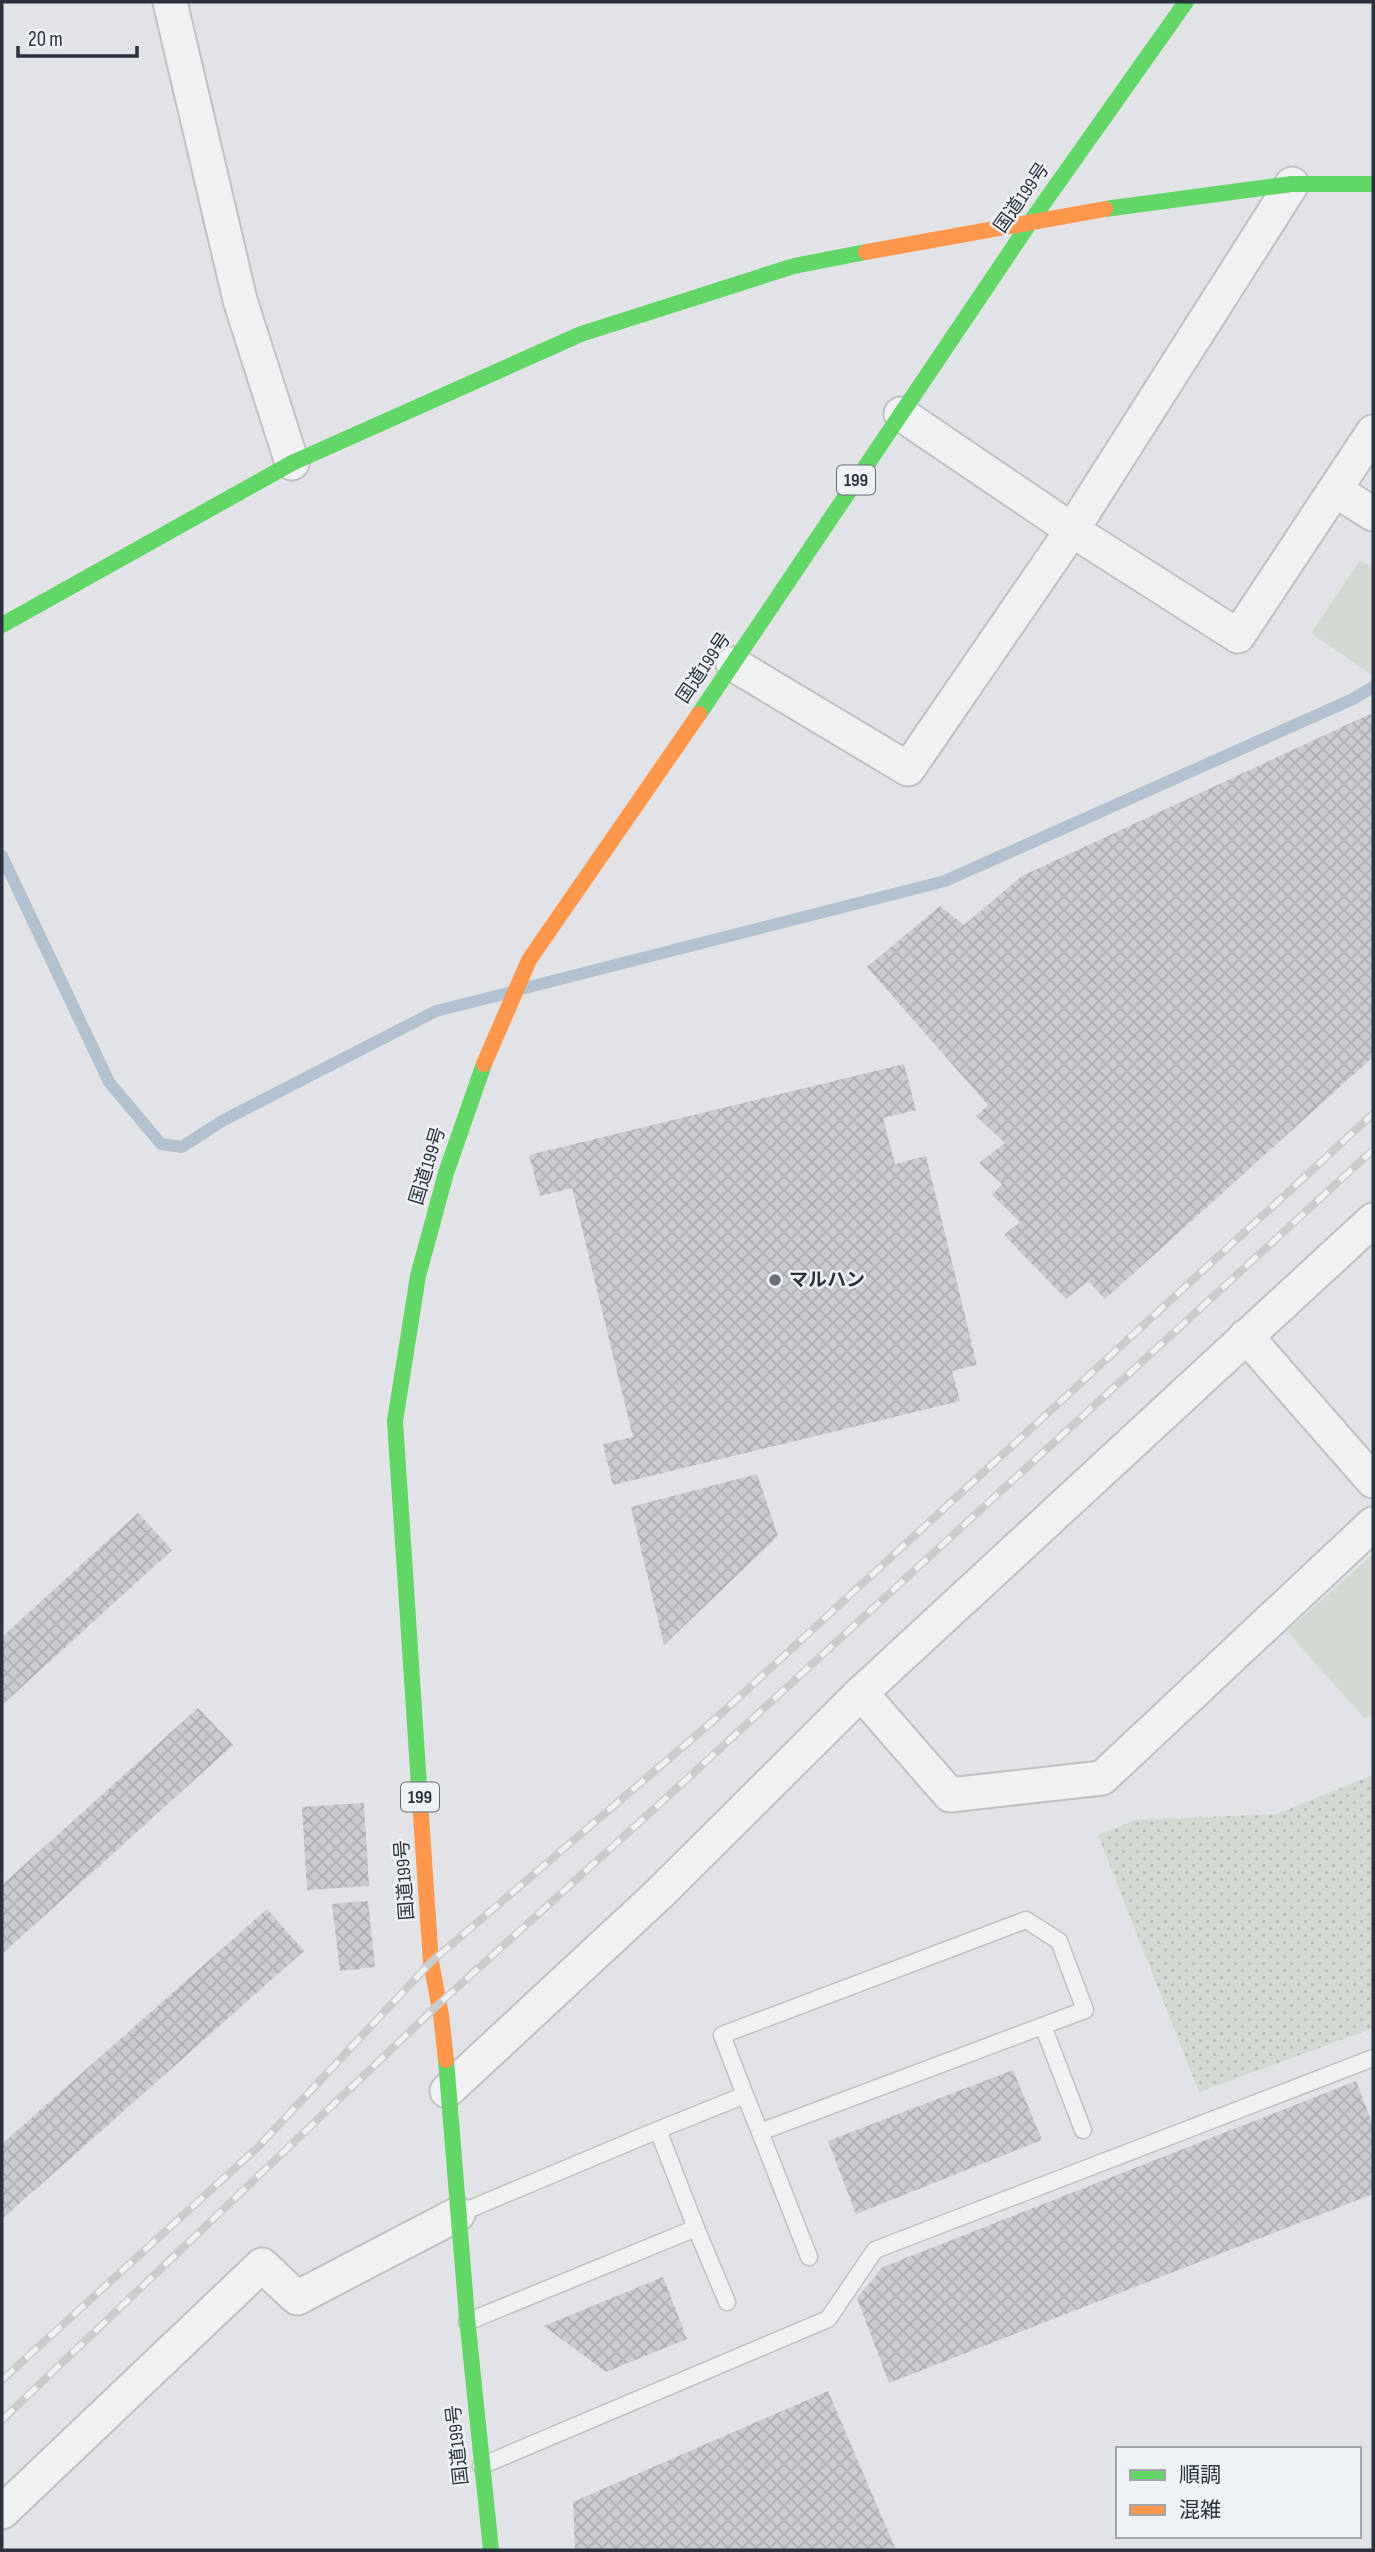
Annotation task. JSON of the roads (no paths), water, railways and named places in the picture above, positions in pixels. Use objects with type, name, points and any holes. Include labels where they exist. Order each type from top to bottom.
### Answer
[{"type":"main road","name":"国道199号","points":[[491,2550],[467,2322],[441,2002],[431,1962],[395,1421],[418,1276],[446,1174],[488,1053],[529,960],[733,664],[1177,6]]},
{"type":"main road","points":[[2,625],[292,463],[594,330],[794,266],[1031,221],[1292,184],[1373,184]]},
{"type":"street","points":[[170,2],[240,300],[292,463]]},
{"type":"street","points":[[733,664],[908,769],[1072,530],[1292,184]]},
{"type":"street","points":[[901,414],[1072,530],[1238,636],[1373,432]]},
{"type":"street","points":[[1335,490],[1373,514]]},
{"type":"street","points":[[447,2091],[659,1894],[862,1693],[1373,1220]]},
{"type":"street","points":[[1246,1336],[1373,1481]]},
{"type":"street","points":[[862,1693],[950,1795],[1102,1779],[1373,1524]]},
{"type":"street","points":[[2,2512],[262,2265],[297,2298],[458,2214]]},
{"type":"lane","points":[[760,2132],[1085,2010],[1059,1941],[1026,1920],[722,2035],[746,2095],[760,2132],[809,2257]]},
{"type":"lane","points":[[1043,2026],[1083,2130]]},
{"type":"lane","points":[[481,2466],[828,2319],[875,2250],[1373,2058]]},
{"type":"lane","points":[[458,2214],[746,2095]]},
{"type":"lane","points":[[658,2130],[727,2302]]},
{"type":"lane","points":[[467,2322],[696,2228]]},
{"type":"waterway","points":[[525,988],[945,881],[1353,699],[1373,687]]},
{"type":"waterway","points":[[2,856],[109,1082],[161,1144],[182,1147],[222,1121],[436,1011],[508,993]]},
{"type":"railway","points":[[2,2380],[258,2147],[431,1962],[713,1721],[1373,1114]]},
{"type":"railway","points":[[2,2420],[441,2002],[1373,1150]]},
{"type":"place","name":"マルハン","points":[[775,1280]]}]
